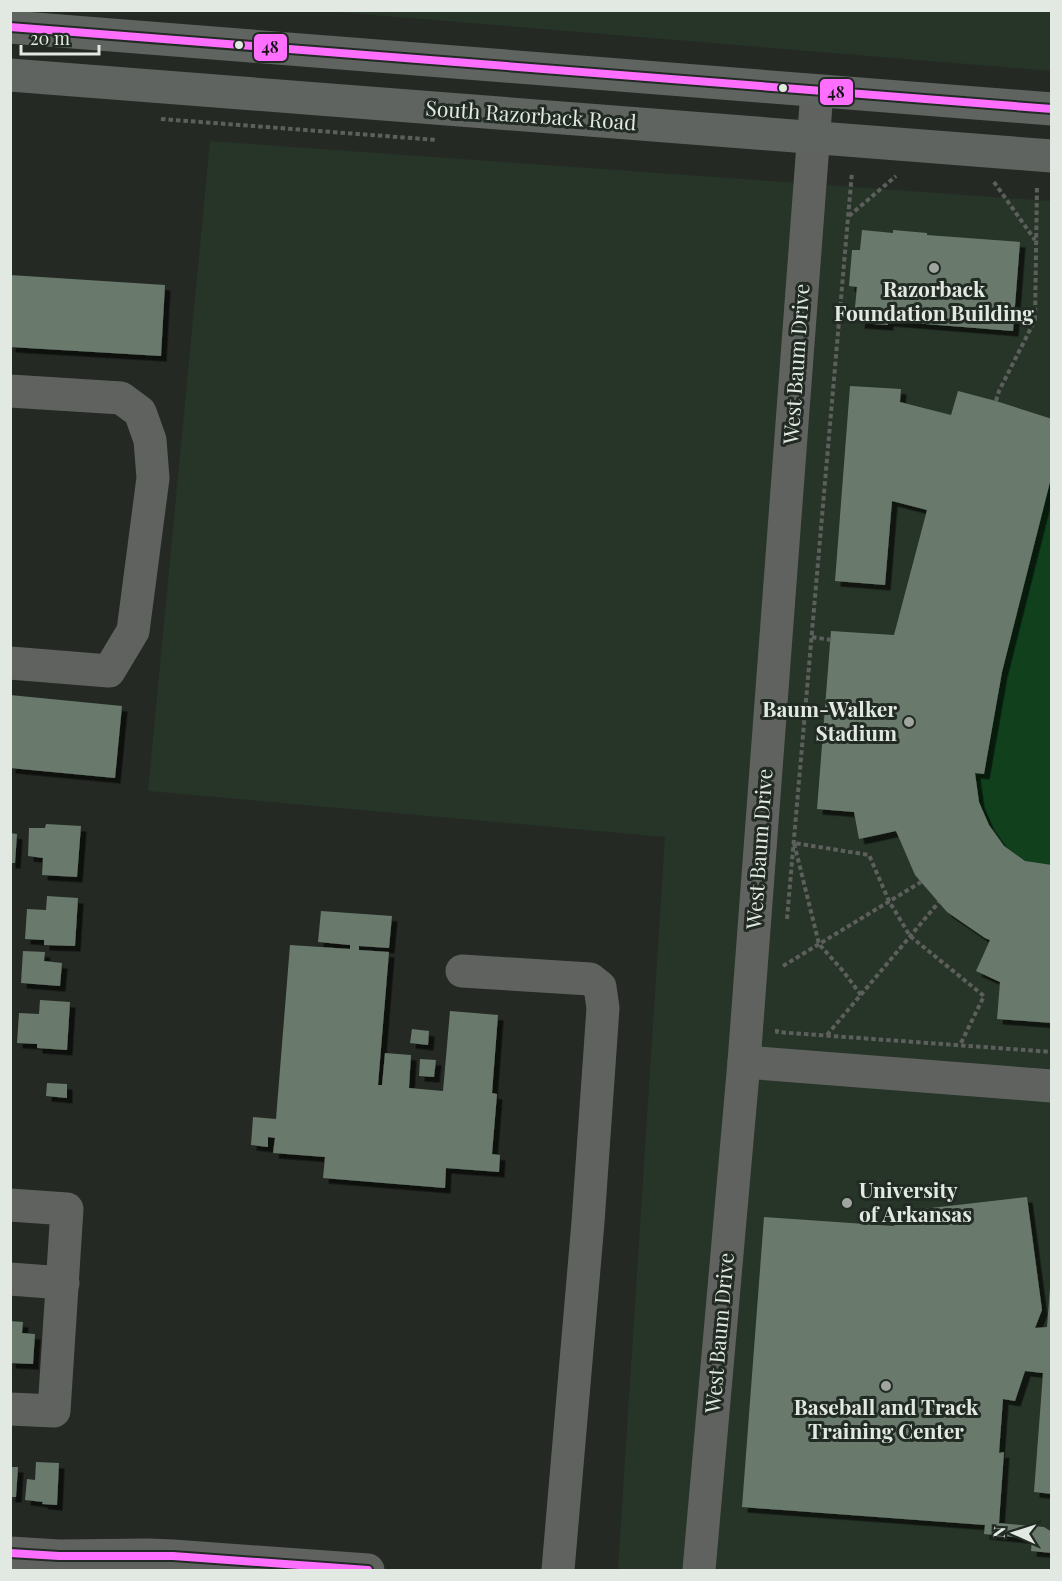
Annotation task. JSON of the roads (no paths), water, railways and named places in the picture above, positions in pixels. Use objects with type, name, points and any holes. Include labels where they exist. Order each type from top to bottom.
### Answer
[{"type":"main road","points":[[10,27],[1052,109]]},
{"type":"main road","name":"South Razorback Road","points":[[10,75],[1052,156]]},
{"type":"street","name":"West Baum Drive","points":[[699,1570],[744,1062],[817,91]]},
{"type":"street","points":[[10,391],[121,398],[140,412],[150,441],[153,478],[134,631],[109,671],[10,663]]},
{"type":"street","points":[[462,971],[590,979],[600,987],[603,1008],[588,1222],[558,1570]]},
{"type":"street","points":[[744,1062],[1052,1086]]},
{"type":"street","points":[[10,1205],[67,1209],[54,1411],[10,1408]]},
{"type":"street","points":[[10,1279],[63,1283]]},
{"type":"street","points":[[10,1553],[70,1556],[173,1556],[368,1570]]},
{"type":"place","name":"Razorback Foundation Building","points":[[934,268]]},
{"type":"place","name":"Baum-Walker Stadium","points":[[909,722]]},
{"type":"place","name":"University of Arkansas","points":[[847,1203]]},
{"type":"place","name":"Baseball and Track Training Center","points":[[886,1386]]}]
